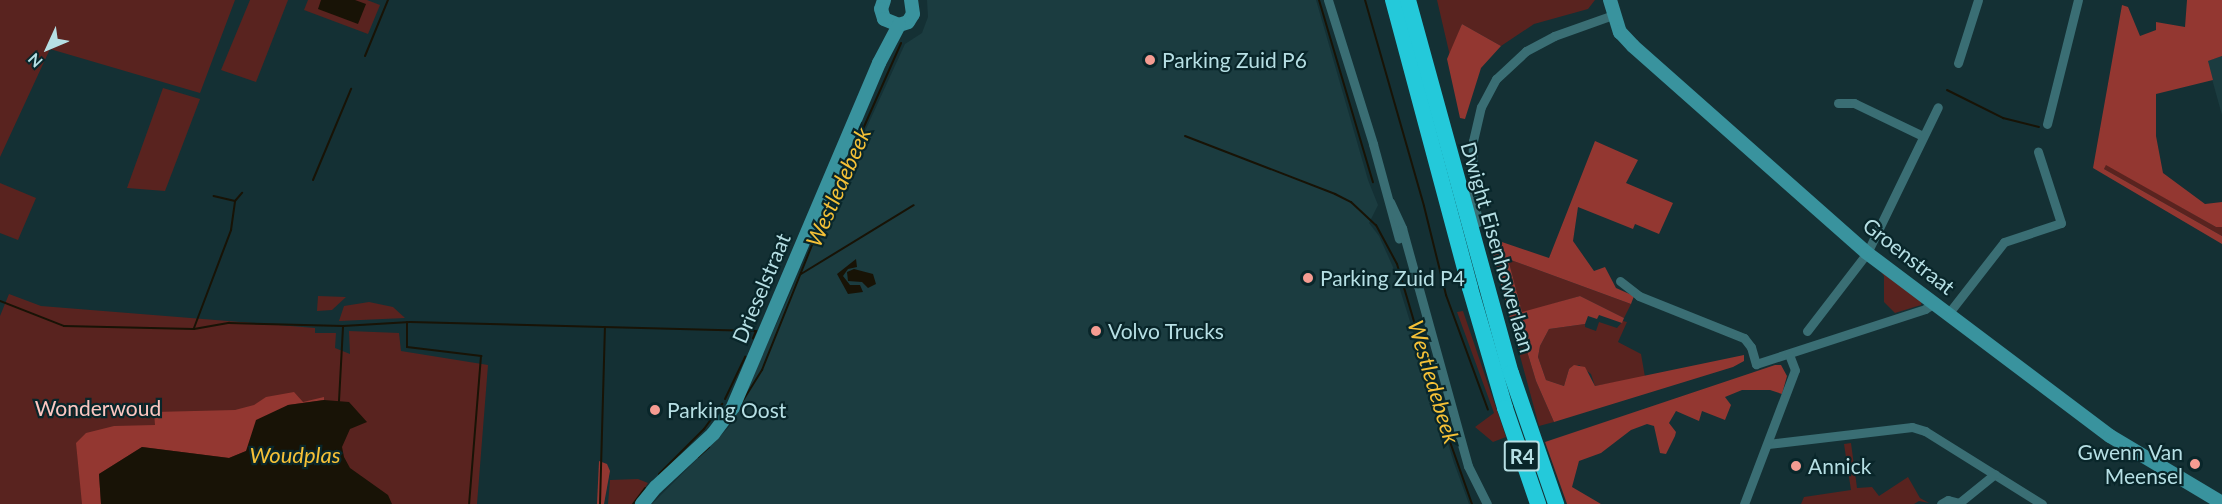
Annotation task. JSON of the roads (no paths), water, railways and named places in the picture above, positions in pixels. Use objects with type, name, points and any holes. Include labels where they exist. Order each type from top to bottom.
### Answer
[{"type":"highway","points":[[1383,0],[1417,92]]},
{"type":"highway","name":"Dwight Eisenhowerlaan","points":[[1393,0],[1473,299],[1505,408],[1538,504]]},
{"type":"highway","name":"Dwight Eisenhowerlaan","points":[[1408,0],[1510,373],[1556,504]]},
{"type":"street","name":"Drieselstraat","points":[[642,504],[656,487],[713,434],[732,407],[879,63],[899,25],[911,18],[914,10],[911,0]]},
{"type":"street","points":[[1328,0],[1390,202],[1392,218],[1410,264],[1464,456],[1487,504]]},
{"type":"street","name":"Groenstraat","points":[[1610,0],[1620,32],[1633,46],[1867,253],[2110,436],[2222,504]]},
{"type":"street","points":[[1958,63],[1978,0]]},
{"type":"street","points":[[2047,124],[2078,0]]},
{"type":"street","name":"Drieselstraat","points":[[879,63],[885,41],[885,19],[880,1]]},
{"type":"street","points":[[1478,222],[1472,187],[1473,141],[1481,107],[1496,79],[1526,51],[1554,36],[1613,15]]},
{"type":"street","points":[[885,19],[899,25]]},
{"type":"street","points":[[1838,103],[1854,103],[1923,136]]},
{"type":"street","points":[[1807,331],[1867,253],[1938,107]]},
{"type":"street","points":[[1948,314],[2004,242],[2061,223],[2038,152]]},
{"type":"street","points":[[1620,280],[1639,296],[1744,338],[1751,347],[1756,364],[1935,303]]},
{"type":"street","points":[[1744,504],[1795,370],[1789,354]]},
{"type":"street","points":[[1768,444],[1912,427],[1925,431],[2042,504]]},
{"type":"street","points":[[1941,504],[1948,500],[1959,503],[1987,483],[1995,474]]},
{"type":"water","points":[[321,0],[355,0],[366,4],[358,24],[318,9]]},
{"type":"water","points":[[856,259],[857,267],[848,269],[843,276],[850,285],[860,285],[863,292],[848,294],[837,274]]},
{"type":"water","points":[[854,269],[873,274],[876,284],[868,288],[862,282],[848,281],[847,272]]},
{"type":"water","name":"Woudplas","points":[[324,400],[349,402],[367,422],[350,429],[342,447],[344,457],[350,468],[388,495],[392,504],[101,504],[99,474],[142,447],[229,458],[246,451],[256,420],[288,405]]},
{"type":"waterway","points":[[365,56],[388,0]]},
{"type":"waterway","points":[[1319,0],[1373,182]]},
{"type":"waterway","name":"Westledebeek","points":[[1365,0],[1424,206],[1446,295],[1488,410]]},
{"type":"waterway","name":"Westledebeek","points":[[742,402],[762,370],[816,235],[901,43]]},
{"type":"waterway","points":[[313,180],[351,89]]},
{"type":"waterway","points":[[1947,90],[2003,118],[2039,127]]},
{"type":"waterway","name":"Westledebeek","points":[[1185,136],[1335,194],[1351,202],[1376,225],[1397,264],[1448,436],[1472,504]]},
{"type":"waterway","points":[[235,201],[242,193]]},
{"type":"waterway","points":[[194,328],[231,230],[235,201],[214,196]]},
{"type":"waterway","points":[[801,274],[914,205]]},
{"type":"waterway","points":[[0,301],[64,326],[194,329],[229,323],[343,326],[410,322],[756,331],[753,338]]},
{"type":"waterway","points":[[407,322],[407,347],[481,356],[469,504]]},
{"type":"waterway","points":[[339,401],[343,326]]},
{"type":"waterway","points":[[600,504],[605,328]]},
{"type":"waterway","points":[[725,399],[745,357]]},
{"type":"waterway","points":[[659,474],[704,429],[722,404]]},
{"type":"waterway","points":[[698,457],[709,447]]},
{"type":"waterway","points":[[633,504],[645,488]]},
{"type":"place","name":"Parking Zuid P6","points":[[1150,60]]},
{"type":"place","name":"Parking Zuid P4","points":[[1308,278]]},
{"type":"place","name":"Volvo Trucks","points":[[1096,331]]},
{"type":"place","name":"Parking Oost","points":[[655,410]]},
{"type":"place","name":"Gwenn Van Meensel","points":[[2195,464]]},
{"type":"place","name":"Annick","points":[[1796,466]]},
{"type":"park label","name":"Wonderwoud","points":[[98,408]]}]
